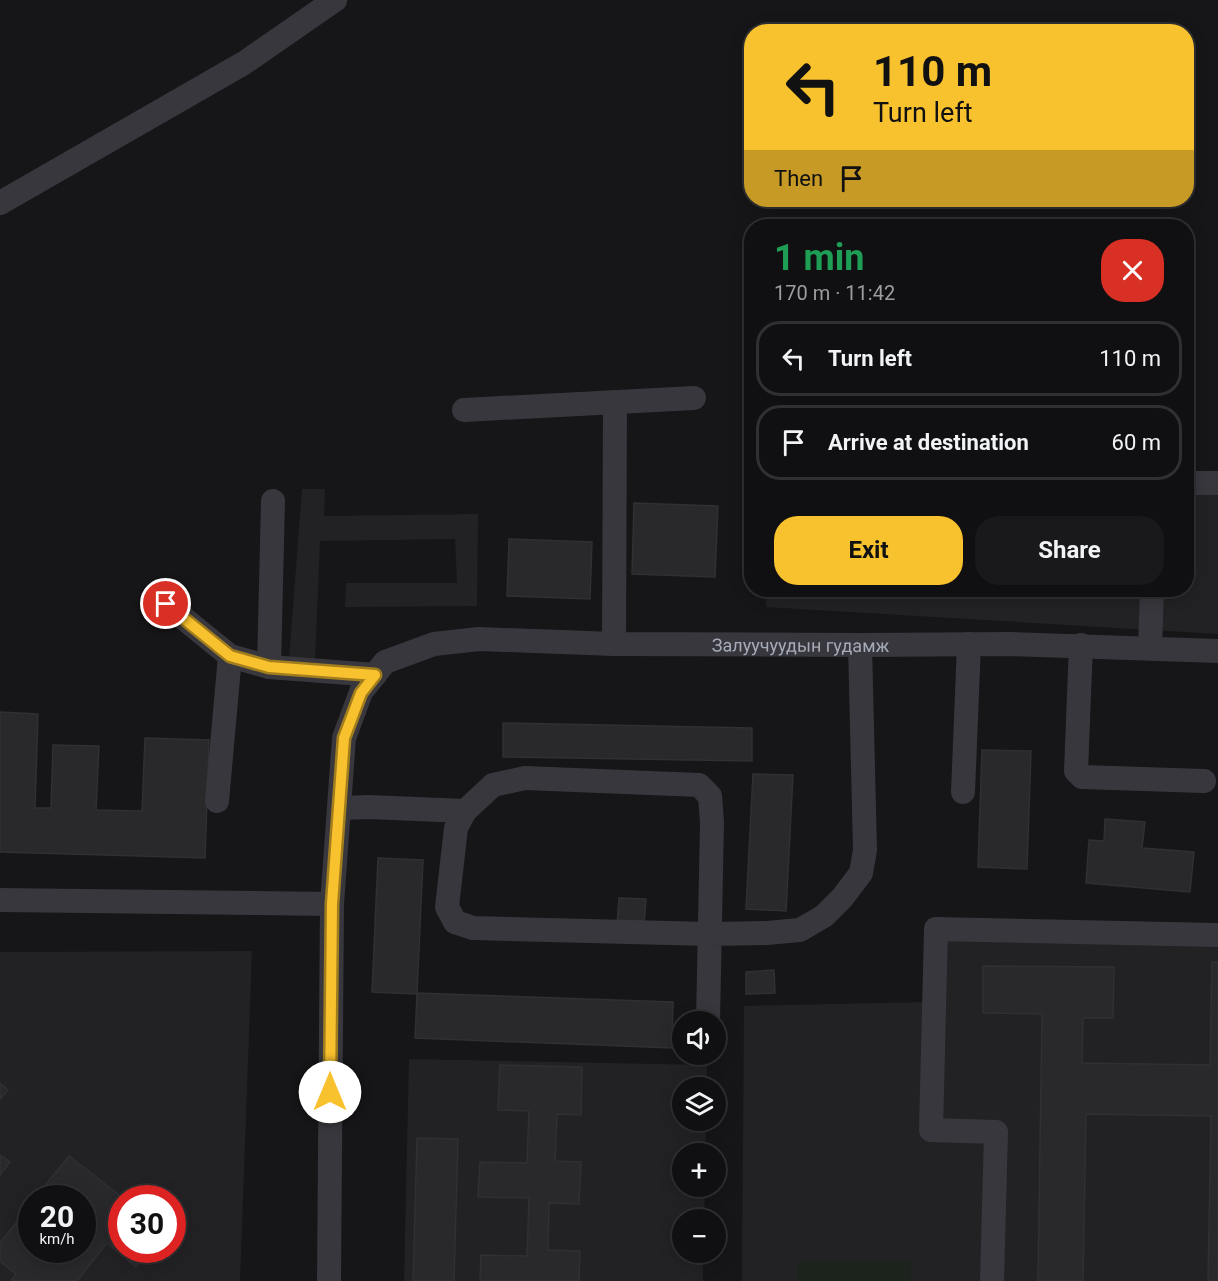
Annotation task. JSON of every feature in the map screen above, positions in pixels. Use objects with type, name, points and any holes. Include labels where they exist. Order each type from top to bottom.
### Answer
[{"type":"street","points":[[0,203],[244,63],[335,0]]},
{"type":"street","points":[[464,411],[694,398]]},
{"type":"street","points":[[614,644],[615,402]]},
{"type":"street","points":[[1194,483],[1218,483]]},
{"type":"street","points":[[269,667],[273,501]]},
{"type":"street","points":[[1150,648],[1152,597]]},
{"type":"street","points":[[166,604],[230,656],[269,667],[380,669]]},
{"type":"street","name":"Залуучуудын гудамж","points":[[380,669],[434,644],[479,639],[614,644],[1081,645],[1218,651]]},
{"type":"street","points":[[963,792],[969,644]]},
{"type":"street","points":[[708,1011],[710,934],[712,822],[711,796],[699,785],[525,778],[493,785],[465,811],[456,828],[447,907],[455,922],[473,928],[710,934],[800,930],[824,916],[842,898],[861,873],[865,850],[860,645]]},
{"type":"street","points":[[1081,645],[1077,771],[1082,777],[1204,781]]},
{"type":"street","points":[[217,801],[230,656]]},
{"type":"street","points":[[329,1281],[332,904],[344,738],[361,693],[380,669]]},
{"type":"street","points":[[340,808],[465,811]]},
{"type":"street","points":[[0,900],[332,904]]},
{"type":"street","points":[[993,1281],[996,1132],[931,1130],[936,929],[1218,936]]},
{"type":"shaded area","points":[[1194,476],[1218,478],[1218,634],[766,607],[767,597],[1194,597]]},
{"type":"shaded area","points":[[302,489],[325,489],[324,516],[478,514],[477,606],[345,607],[346,583],[457,583],[455,539],[320,541],[315,660],[289,660]]},
{"type":"shaded area","points":[[928,919],[1218,925],[1218,1281],[742,1281],[744,1006],[928,1002]]},
{"type":"shaded area","points":[[252,951],[240,1281],[0,1281],[0,952]]},
{"type":"shaded area","points":[[409,1059],[707,1065],[707,1077],[672,1077],[672,1131],[706,1131],[705,1143],[672,1143],[672,1197],[705,1197],[704,1209],[672,1209],[672,1263],[703,1263],[703,1281],[404,1281]]},
{"type":"shaded area","points":[[798,1261],[911,1262],[911,1281],[798,1281]]},
{"type":"building","points":[[634,503],[718,506],[715,577],[632,574]]},
{"type":"building","points":[[509,539],[592,542],[590,599],[507,596]]},
{"type":"building","points":[[0,712],[38,714],[35,808],[51,808],[53,745],[99,746],[96,810],[142,811],[145,738],[209,740],[205,858],[0,852]]},
{"type":"building","points":[[503,723],[752,728],[752,761],[503,757]]},
{"type":"building","points":[[982,750],[1031,751],[1027,869],[978,867]]},
{"type":"building","points":[[753,774],[793,775],[786,911],[746,909]]},
{"type":"building","points":[[1105,819],[1145,822],[1142,848],[1194,852],[1190,892],[1086,883],[1089,840],[1104,841]]},
{"type":"building","points":[[378,858],[423,860],[417,993],[673,1002],[672,1048],[415,1038],[417,994],[372,992]]},
{"type":"building","points":[[619,898],[646,899],[644,926],[617,925]]},
{"type":"building","points":[[1212,962],[1218,962],[1218,1281],[1208,1281],[1211,1116],[1086,1114],[1083,1281],[1038,1281],[1042,1014],[983,1013],[983,966],[1114,967],[1113,1018],[1083,1018],[1082,1063],[1210,1065]]},
{"type":"building","points":[[774,970],[775,993],[746,994],[746,972]]},
{"type":"building","points":[[500,1065],[582,1067],[581,1115],[557,1114],[555,1161],[581,1162],[579,1204],[549,1203],[548,1250],[580,1251],[579,1281],[480,1281],[481,1255],[527,1256],[529,1198],[478,1197],[480,1162],[527,1163],[529,1111],[498,1110]]},
{"type":"building","points":[[0,1083],[8,1090],[0,1099]]},
{"type":"building","points":[[417,1138],[458,1139],[454,1281],[413,1281]]},
{"type":"building","points":[[0,1155],[10,1162],[0,1175]]},
{"type":"building","points":[[69,1156],[108,1186],[108,1244],[96,1257],[96,1185],[46,1185]]},
{"type":"building","points":[[18,1220],[18,1263],[91,1263],[77,1281],[11,1281],[16,1274],[0,1261],[0,1243]]},
{"type":"route","points":[[166,604],[230,656],[269,667],[375,675],[361,693],[344,738],[332,904],[330,1092]]}]
